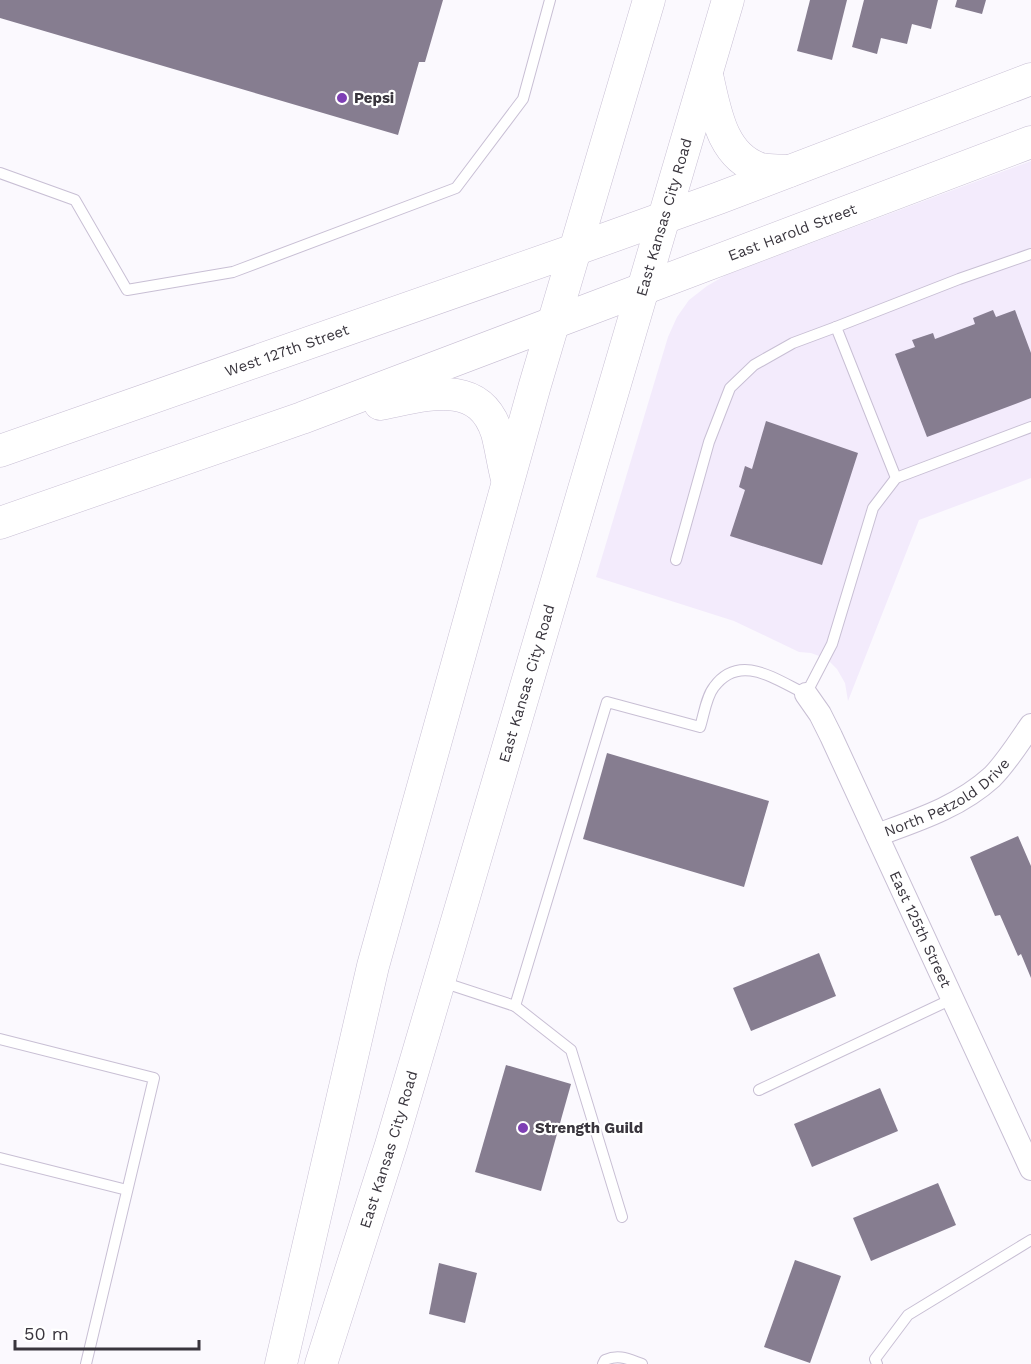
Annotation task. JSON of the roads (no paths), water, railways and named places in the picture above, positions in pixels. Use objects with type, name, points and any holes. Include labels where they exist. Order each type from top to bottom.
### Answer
[{"type":"main road","points":[[280,1364],[373,966],[574,250],[649,0]]},
{"type":"main road","name":"East Kansas City Road","points":[[321,1364],[391,1145],[728,0]]},
{"type":"main road","points":[[706,73],[724,136],[735,152],[761,169],[790,171]]},
{"type":"main road","points":[[574,250],[1031,79]]},
{"type":"main road","name":"East Harold Street","points":[[554,324],[1031,142]]},
{"type":"main road","name":"West 127th Street","points":[[0,450],[574,250]]},
{"type":"main road","points":[[0,523],[302,418],[554,324]]},
{"type":"main road","points":[[302,418],[433,394],[456,394],[471,399],[482,406],[486,412],[496,431],[508,482]]},
{"type":"street","name":"East 125th Street","points":[[806,694],[820,714],[831,736],[1031,1169]]},
{"type":"street","name":"North Petzold Drive","points":[[877,835],[928,817],[957,803],[992,776],[1031,725]]},
{"type":"lane","points":[[0,173],[75,200],[127,290],[233,272],[456,188],[523,99],[550,0]]},
{"type":"lane","points":[[676,560],[709,442],[730,388],[754,365],[793,343],[959,279],[1031,254]]},
{"type":"lane","points":[[836,327],[896,478]]},
{"type":"lane","points":[[515,1006],[607,702],[700,727],[712,688],[725,675],[737,670],[755,670],[806,694],[832,644],[873,508],[896,478],[1031,427]]},
{"type":"lane","points":[[439,981],[515,1006],[571,1050],[622,1217]]},
{"type":"lane","points":[[759,1090],[952,999]]},
{"type":"lane","points":[[0,1039],[154,1078],[86,1364]]},
{"type":"lane","points":[[0,1158],[127,1190]]},
{"type":"lane","points":[[876,1364],[875,1359],[908,1315],[1031,1240]]},
{"type":"lane","points":[[603,1364],[604,1360],[614,1356],[642,1364]]},
{"type":"place","name":"Pepsi","points":[[342,98]]},
{"type":"place","name":"Strength Guild","points":[[523,1128]]}]
